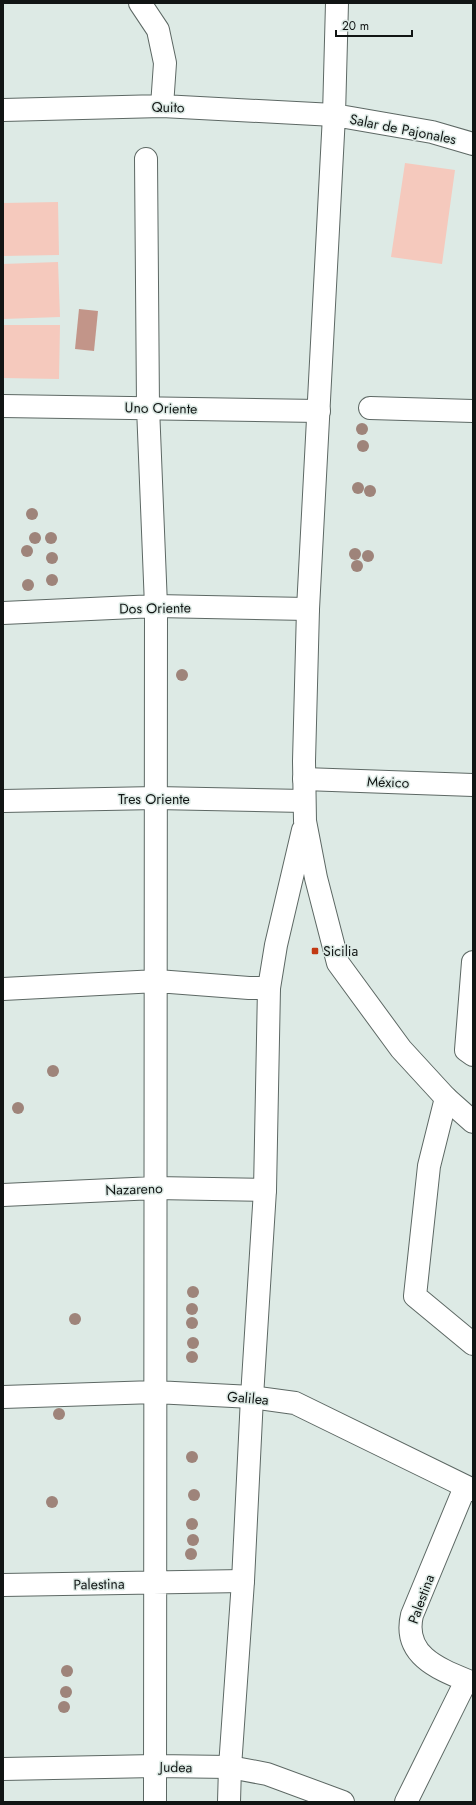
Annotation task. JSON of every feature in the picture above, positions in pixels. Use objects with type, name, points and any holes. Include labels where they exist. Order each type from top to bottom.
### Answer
[{"type":"street","points":[[140,3],[158,30],[165,63],[162,106]]},
{"type":"street","points":[[337,3],[334,115],[331,145],[308,609],[304,779],[305,811],[315,870],[338,963],[401,1049],[446,1098],[473,1122]]},
{"type":"street","name":"Quito","points":[[3,110],[162,106],[334,115]]},
{"type":"street","name":"Salar de Pajonales","points":[[334,115],[432,132],[473,144]]},
{"type":"street","points":[[146,159],[148,408],[156,606],[157,981],[154,1583],[155,1802]]},
{"type":"street","name":"Uno Oriente","points":[[3,406],[319,411]]},
{"type":"street","points":[[370,408],[473,411]]},
{"type":"street","name":"Dos Oriente","points":[[3,613],[156,606],[308,609]]},
{"type":"street","name":"México","points":[[304,779],[473,785]]},
{"type":"street","name":"Tres Oriente","points":[[3,801],[156,798],[305,811]]},
{"type":"street","points":[[229,1802],[265,1190],[269,988],[276,945],[305,811]]},
{"type":"street","points":[[470,1053],[473,962]]},
{"type":"street","points":[[3,989],[157,981],[249,988],[269,988]]},
{"type":"street","points":[[446,1098],[428,1166],[415,1296],[473,1344]]},
{"type":"street","name":"Nazareno","points":[[3,1195],[155,1188],[265,1190]]},
{"type":"street","name":"Galilea","points":[[3,1397],[155,1392],[252,1397],[295,1403],[469,1489]]},
{"type":"street","name":"Palestina","points":[[469,1489],[412,1615],[410,1634],[417,1652],[433,1664],[470,1682]]},
{"type":"street","name":"Palestina","points":[[3,1585],[243,1580]]},
{"type":"street","points":[[406,1802],[470,1682]]},
{"type":"street","name":"Judea","points":[[3,1769],[155,1766],[230,1767],[266,1774],[343,1802]]},
{"type":"shaded area","points":[[405,163],[455,170],[442,264],[391,257]]},
{"type":"shaded area","points":[[58,202],[59,255],[3,256],[3,203]]},
{"type":"shaded area","points":[[58,262],[60,317],[3,319],[3,264]]},
{"type":"shaded area","points":[[79,309],[98,311],[94,351],[75,349]]},
{"type":"shaded area","points":[[3,325],[60,325],[59,379],[3,378]]},
{"type":"place","name":"Sicilia","points":[[315,951]]}]
